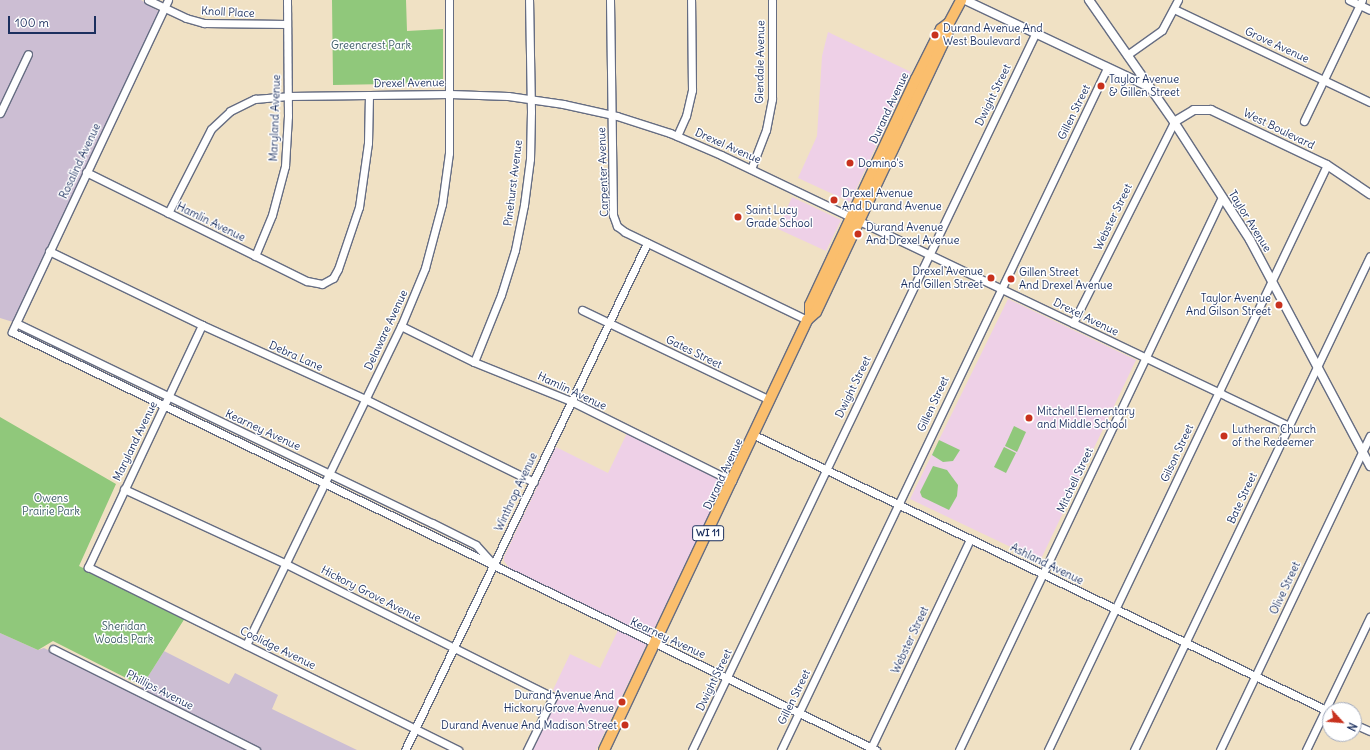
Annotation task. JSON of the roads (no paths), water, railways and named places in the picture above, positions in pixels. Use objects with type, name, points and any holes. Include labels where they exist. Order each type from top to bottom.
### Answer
[{"type":"main road","name":"Durand Avenue","points":[[604,750],[656,644],[809,318],[809,307],[855,218],[931,47],[941,29],[949,23],[961,0]]},
{"type":"street","name":"Knoll Place","points":[[148,0],[186,18],[213,24],[287,24]]},
{"type":"street","name":"Rosalind Avenue","points":[[12,332],[168,0]]},
{"type":"street","name":"Maryland Avenue","points":[[255,256],[272,215],[285,166],[288,96],[287,0]]},
{"type":"street","name":"Delaware Avenue","points":[[246,645],[401,326],[425,268],[436,230],[449,153],[450,94],[448,0]]},
{"type":"street","name":"Pinehurst Avenue","points":[[474,362],[501,295],[515,250],[524,205],[530,159],[531,99],[529,0]]},
{"type":"street","name":"Carpenter Avenue","points":[[610,0],[615,221],[621,230],[809,318]]},
{"type":"street","points":[[677,136],[686,116],[692,90],[691,0]]},
{"type":"street","name":"Glendale Avenue","points":[[751,169],[766,130],[772,99],[772,0]]},
{"type":"street","points":[[965,0],[1150,87]]},
{"type":"street","name":"Taylor Avenue","points":[[1089,0],[1174,122],[1250,240],[1370,466]]},
{"type":"street","points":[[1127,56],[1162,30],[1178,0]]},
{"type":"street","points":[[1349,0],[1361,3],[1370,10]]},
{"type":"street","points":[[1304,121],[1361,3]]},
{"type":"street","name":"Grove Avenue","points":[[1174,9],[1370,102]]},
{"type":"street","name":"Dwight Street","points":[[692,750],[1035,34]]},
{"type":"street","points":[[0,113],[28,54]]},
{"type":"street","name":"Gillen Street","points":[[781,750],[1107,68]]},
{"type":"street","name":"Drexel Avenue","points":[[168,213],[203,140],[220,119],[248,101],[262,97],[288,96],[450,94],[531,99],[612,115],[677,136],[855,218],[1289,426]]},
{"type":"street","name":"Hamlin Avenue","points":[[86,172],[307,281],[315,284],[326,282],[335,276],[359,207],[368,143],[369,95]]},
{"type":"street","name":"West Boulevard","points":[[1174,122],[1194,110],[1212,110],[1327,165],[1370,194]]},
{"type":"street","name":"Webster Street","points":[[1073,323],[1174,122]]},
{"type":"street","name":"Gilson Street","points":[[1048,750],[1327,165]]},
{"type":"street","name":"Mitchell Street","points":[[959,750],[1222,197]]},
{"type":"street","name":"Winthrop Avenue","points":[[405,750],[647,243]]},
{"type":"street","name":"Debra Lane","points":[[49,251],[202,325],[365,399],[534,482]]},
{"type":"street","name":"Bate Street","points":[[1134,750],[1370,256]]},
{"type":"street","name":"Gates Street","points":[[582,310],[770,400]]},
{"type":"street","name":"Kearney Avenue","points":[[16,323],[329,473],[476,546],[494,566]]},
{"type":"street","name":"Maryland Avenue","points":[[88,567],[202,325]]},
{"type":"street","name":"Hamlin Avenue","points":[[401,326],[474,362],[571,401],[732,481]]},
{"type":"street","name":"Kearney Avenue","points":[[12,332],[872,749]]},
{"type":"street","name":"Ashland Avenue","points":[[754,435],[1322,708]]},
{"type":"street","name":"Olive Street","points":[[1220,750],[1370,436]]},
{"type":"street","name":"Hickory Grove Avenue","points":[[124,489],[286,564],[553,697],[527,750]]},
{"type":"street","name":"Webster Street","points":[[872,749],[970,539]]},
{"type":"street","name":"Coolidge Avenue","points":[[88,567],[458,750]]},
{"type":"street","points":[[1332,702],[1370,617]]},
{"type":"street","name":"Phillips Avenue","points":[[53,650],[256,750]]},
{"type":"street","points":[[1306,750],[1322,722]]},
{"type":"place","name":"Durand Avenue And West Boulevard","points":[[935,35]]},
{"type":"place","name":"Taylor Avenue & Gillen Street","points":[[1101,86]]},
{"type":"place","name":"Domino's","points":[[850,163]]},
{"type":"place","name":"Drexel Avenue And Durand Avenue","points":[[834,200]]},
{"type":"place","name":"Saint Lucy Grade School","points":[[738,217]]},
{"type":"place","name":"Durand Avenue And Drexel Avenue","points":[[858,234]]},
{"type":"place","name":"Drexel Avenue And Gillen Street","points":[[991,278]]},
{"type":"place","name":"Gillen Street And Drexel Avenue","points":[[1011,279]]},
{"type":"place","name":"Taylor Avenue And Gilson Street","points":[[1279,305]]},
{"type":"place","name":"Mitchell Elementary and Middle School","points":[[1029,418]]},
{"type":"place","name":"Lutheran Church of the Redeemer","points":[[1224,436]]},
{"type":"place","name":"Durand Avenue And Hickory Grove Avenue","points":[[622,702]]},
{"type":"place","name":"Durand Avenue And Madison Street","points":[[625,725]]},
{"type":"park label","name":"Greencrest Park","points":[[371,45]]},
{"type":"park label","name":"Owens Prairie Park","points":[[51,505]]},
{"type":"park label","name":"Sheridan Woods Park","points":[[124,633]]}]
